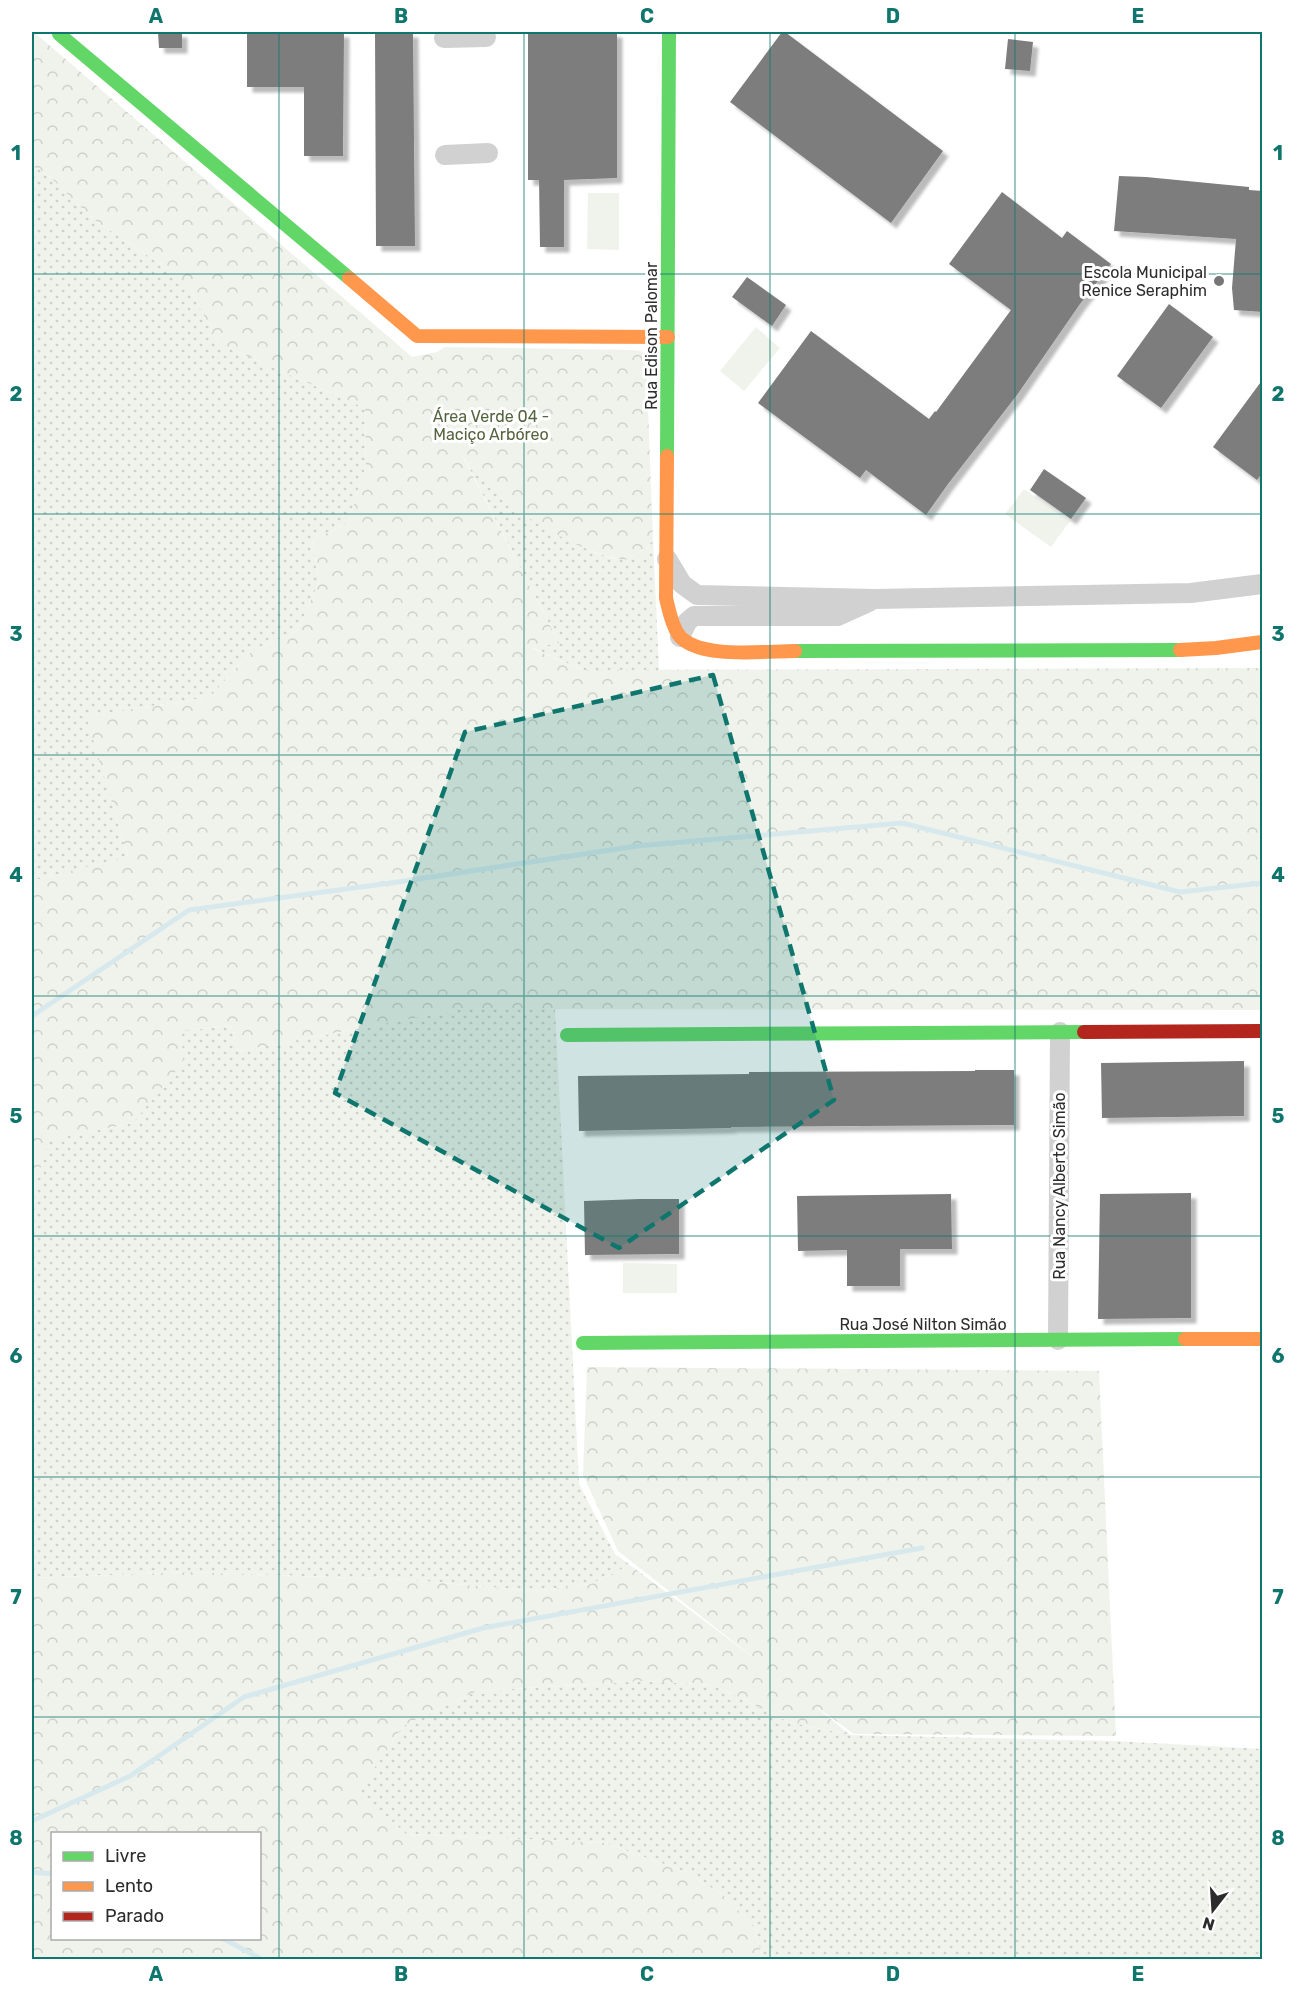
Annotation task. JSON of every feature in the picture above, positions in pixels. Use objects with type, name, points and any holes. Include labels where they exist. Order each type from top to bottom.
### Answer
[{"type":"street","points":[[59,32],[417,336],[668,337]]},
{"type":"street","name":"Rua Edison Palomar","points":[[669,32],[666,598],[668,612],[680,637]]},
{"type":"street","points":[[444,38],[486,37]]},
{"type":"street","points":[[445,155],[488,153]]},
{"type":"street","points":[[667,559],[682,584],[697,595],[875,599],[1191,593],[1263,584]]},
{"type":"street","points":[[875,599],[838,616],[694,616],[687,622],[680,637],[689,645],[710,651],[1179,650],[1263,642]]},
{"type":"street","points":[[567,1035],[1263,1031]]},
{"type":"street","name":"Rua Nancy Alberto Simão","points":[[1058,1340],[1060,1032]]},
{"type":"street","name":"Rua José Nilton Simão","points":[[583,1342],[1263,1339]]},
{"type":"highlighted area","points":[[713,675],[834,1100],[619,1248],[335,1093],[465,732]]},
{"type":"green space","name":"Área Verde 04 - Maciço Arbóreo","points":[[32,32],[412,357],[437,352],[445,347],[633,350],[641,351],[646,355],[653,539],[637,558],[621,559],[604,555],[545,528],[501,498],[463,457],[559,643],[531,648],[583,670],[1262,668],[1262,1010],[462,1009],[239,1051],[231,1026],[182,1031],[183,1062],[133,1123],[49,1140],[32,1196],[32,881],[128,856],[86,716],[210,697],[251,652],[298,630],[319,582],[312,540],[348,523],[366,465],[365,408],[218,343],[186,281],[93,219],[46,173],[32,166]]},
{"type":"green space","points":[[32,166],[46,173],[93,219],[186,281],[218,343],[365,408],[366,465],[348,523],[312,540],[319,582],[298,630],[251,652],[210,697],[87,716],[128,857],[32,881]]},
{"type":"green space","points":[[588,193],[619,193],[619,250],[587,249]]},
{"type":"green space","points":[[756,327],[780,348],[744,391],[720,371]]},
{"type":"green space","points":[[462,454],[501,498],[559,535],[593,552],[615,559],[646,550],[653,539],[659,670],[583,670],[530,647],[559,643]]},
{"type":"green space","points":[[1024,489],[1070,521],[1051,547],[1005,514]]},
{"type":"green space","points":[[462,1009],[555,1009],[579,1484],[615,1554],[630,1565],[591,1584],[531,1591],[411,1580],[189,1572],[32,1578],[32,1196],[48,1140],[133,1123],[182,1031],[231,1026],[239,1051]]},
{"type":"green space","points":[[623,1263],[677,1264],[677,1293],[623,1293]]},
{"type":"green space","points":[[587,1367],[1099,1371],[1116,1736],[854,1734],[814,1705],[850,1735],[789,1722],[713,1685],[644,1681],[477,1691],[403,1726],[359,1791],[406,1834],[605,1843],[686,1872],[723,1895],[755,1927],[762,1959],[32,1959],[32,1578],[189,1572],[411,1580],[531,1591],[591,1584],[630,1565],[758,1661],[618,1551],[583,1475]]},
{"type":"green space","points":[[644,1681],[713,1685],[789,1722],[850,1735],[1114,1741],[1262,1749],[1262,1959],[762,1959],[755,1927],[723,1895],[686,1872],[605,1843],[406,1834],[358,1791],[403,1726],[477,1691]]},
{"type":"building","points":[[158,32],[182,32],[182,48],[159,48]]},
{"type":"building","points":[[344,32],[343,156],[304,156],[304,87],[247,87],[247,33]]},
{"type":"building","points":[[375,32],[413,32],[415,246],[376,246]]},
{"type":"building","points":[[528,32],[617,32],[617,178],[564,180],[564,247],[540,247],[539,180],[528,180]]},
{"type":"building","points":[[782,32],[943,151],[891,223],[730,102]]},
{"type":"building","points":[[1008,39],[1033,42],[1030,71],[1005,69]]},
{"type":"building","name":"Escola Municipal Renice Seraphim","points":[[1119,176],[1249,187],[1249,190],[1263,191],[1263,312],[1234,310],[1232,288],[1236,239],[1114,231]]},
{"type":"building","points":[[1002,192],[1062,238],[1067,231],[1111,264],[1080,304],[1017,395],[926,515],[866,470],[860,478],[758,403],[811,331],[929,419],[1011,310],[949,264]]},
{"type":"building","points":[[747,277],[786,305],[772,326],[732,297]]},
{"type":"building","points":[[1169,304],[1213,337],[1161,408],[1117,376]]},
{"type":"building","points":[[1263,379],[1263,472],[1257,480],[1213,447]]},
{"type":"building","points":[[1044,469],[1086,498],[1071,519],[1030,490]]},
{"type":"building","points":[[1244,1061],[1244,1116],[1102,1118],[1101,1063]]},
{"type":"building","points":[[1014,1070],[1014,1125],[731,1127],[579,1131],[578,1076]]},
{"type":"building","points":[[1191,1193],[1191,1318],[1098,1319],[1100,1194]]},
{"type":"building","points":[[951,1194],[952,1249],[900,1249],[900,1286],[847,1286],[847,1250],[798,1251],[797,1196]]},
{"type":"building","points":[[679,1199],[679,1254],[585,1255],[584,1201]]},
{"type":"waterway","points":[[32,1016],[189,910],[391,883],[637,846],[902,823],[1180,892],[1262,883]]},
{"type":"waterway","points":[[32,1821],[130,1776],[244,1697],[483,1628],[922,1548]]},
{"type":"waterway","points":[[32,1872],[51,1874]]},
{"type":"waterway","points":[[226,1940],[263,1960]]},
{"type":"traffic: fast","points":[[59,32],[349,278]]},
{"type":"traffic: fast","points":[[667,456],[669,32]]},
{"type":"traffic: fast","points":[[795,651],[1180,650]]},
{"type":"traffic: fast","points":[[567,1035],[1084,1032]]},
{"type":"traffic: fast","points":[[583,1343],[1185,1339]]},
{"type":"traffic: slow","points":[[349,278],[417,336],[668,337]]},
{"type":"traffic: slow","points":[[667,456],[666,598],[678,634],[687,642],[700,648],[715,651],[795,651]]},
{"type":"traffic: slow","points":[[1180,650],[1262,642]]},
{"type":"traffic: slow","points":[[1185,1339],[1262,1339]]},
{"type":"traffic: jam","points":[[1084,1032],[1262,1031]]},
{"type":"place","name":"Escola Municipal Renice Seraphim","points":[[1219,281]]}]
